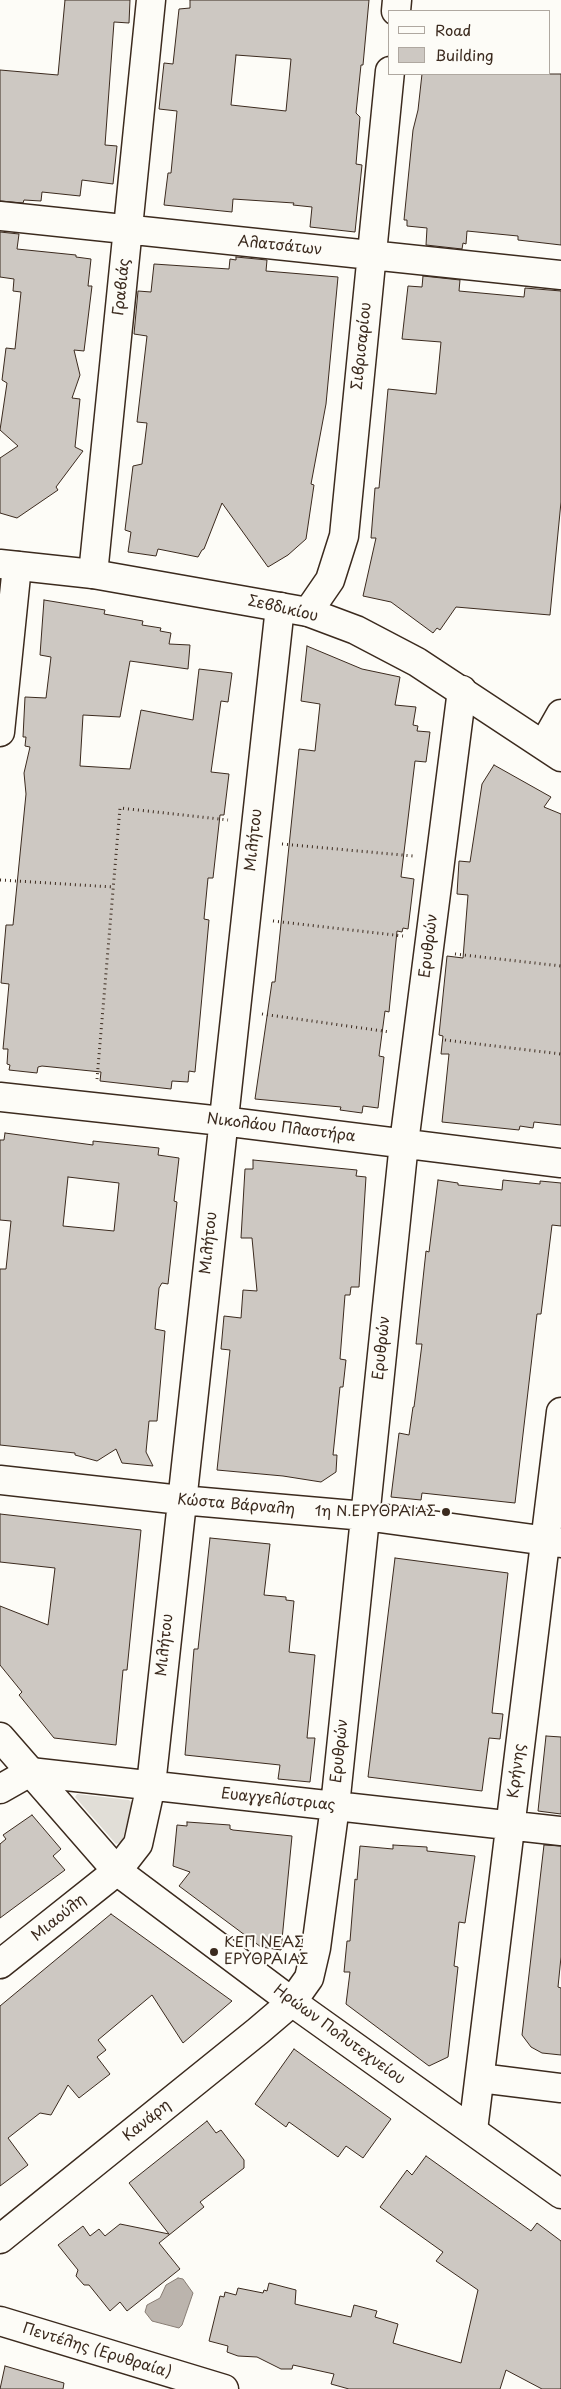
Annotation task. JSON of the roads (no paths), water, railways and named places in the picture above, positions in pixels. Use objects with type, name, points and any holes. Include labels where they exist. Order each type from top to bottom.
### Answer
[{"type":"street","name":"Γραβιάς","points":[[93,574],[151,0]]},
{"type":"street","name":"Σιβρισαρίου","points":[[308,612],[330,580],[344,536],[390,75]]},
{"type":"street","name":"Αλατσάτων","points":[[0,216],[561,275]]},
{"type":"street","name":"Σεβδικίου","points":[[8,565],[93,574],[308,612],[356,630],[417,662],[552,751]]},
{"type":"street","points":[[0,732],[8,565]]},
{"type":"street","name":"Μιλήτου","points":[[117,1871],[138,1844],[151,1785],[222,1121],[280,607]]},
{"type":"street","name":"Ερυθρών","points":[[292,2002],[309,1978],[316,1948],[335,1806],[404,1143],[462,690]]},
{"type":"street","points":[[552,751],[561,714]]},
{"type":"street","name":"Νικολάου Πλαστήρα","points":[[0,1097],[222,1121],[561,1164]]},
{"type":"street","name":"Κρήνης","points":[[473,2130],[510,1826],[554,1542],[561,1412]]},
{"type":"street","name":"Κώστα Βάρναλη","points":[[0,1480],[181,1500],[365,1516],[554,1542]]},
{"type":"street","name":"Ηρώων Πολυτεχνείου","points":[[0,1737],[117,1871],[292,2002],[561,2194]]},
{"type":"street","points":[[0,1789],[30,1772]]},
{"type":"street","name":"Ευαγγελίστριας","points":[[30,1772],[561,1832]]},
{"type":"street","name":"Μιαούλη","points":[[0,1964],[117,1871]]},
{"type":"street","name":"Κανάρη","points":[[0,2239],[292,2002]]},
{"type":"street","points":[[480,2078],[561,2088]]},
{"type":"street","name":"Πεντέλης (Ερυθραία)","points":[[0,2322],[224,2389]]},
{"type":"place","name":"1η Ν.ΕΡΥΘΡΑΙΑΣ","points":[[446,1512]]},
{"type":"place","name":"ΚΕΠ ΝΕΑΣ ΕΡΥΘΡΑΙΑΣ","points":[[214,1952]]}]
